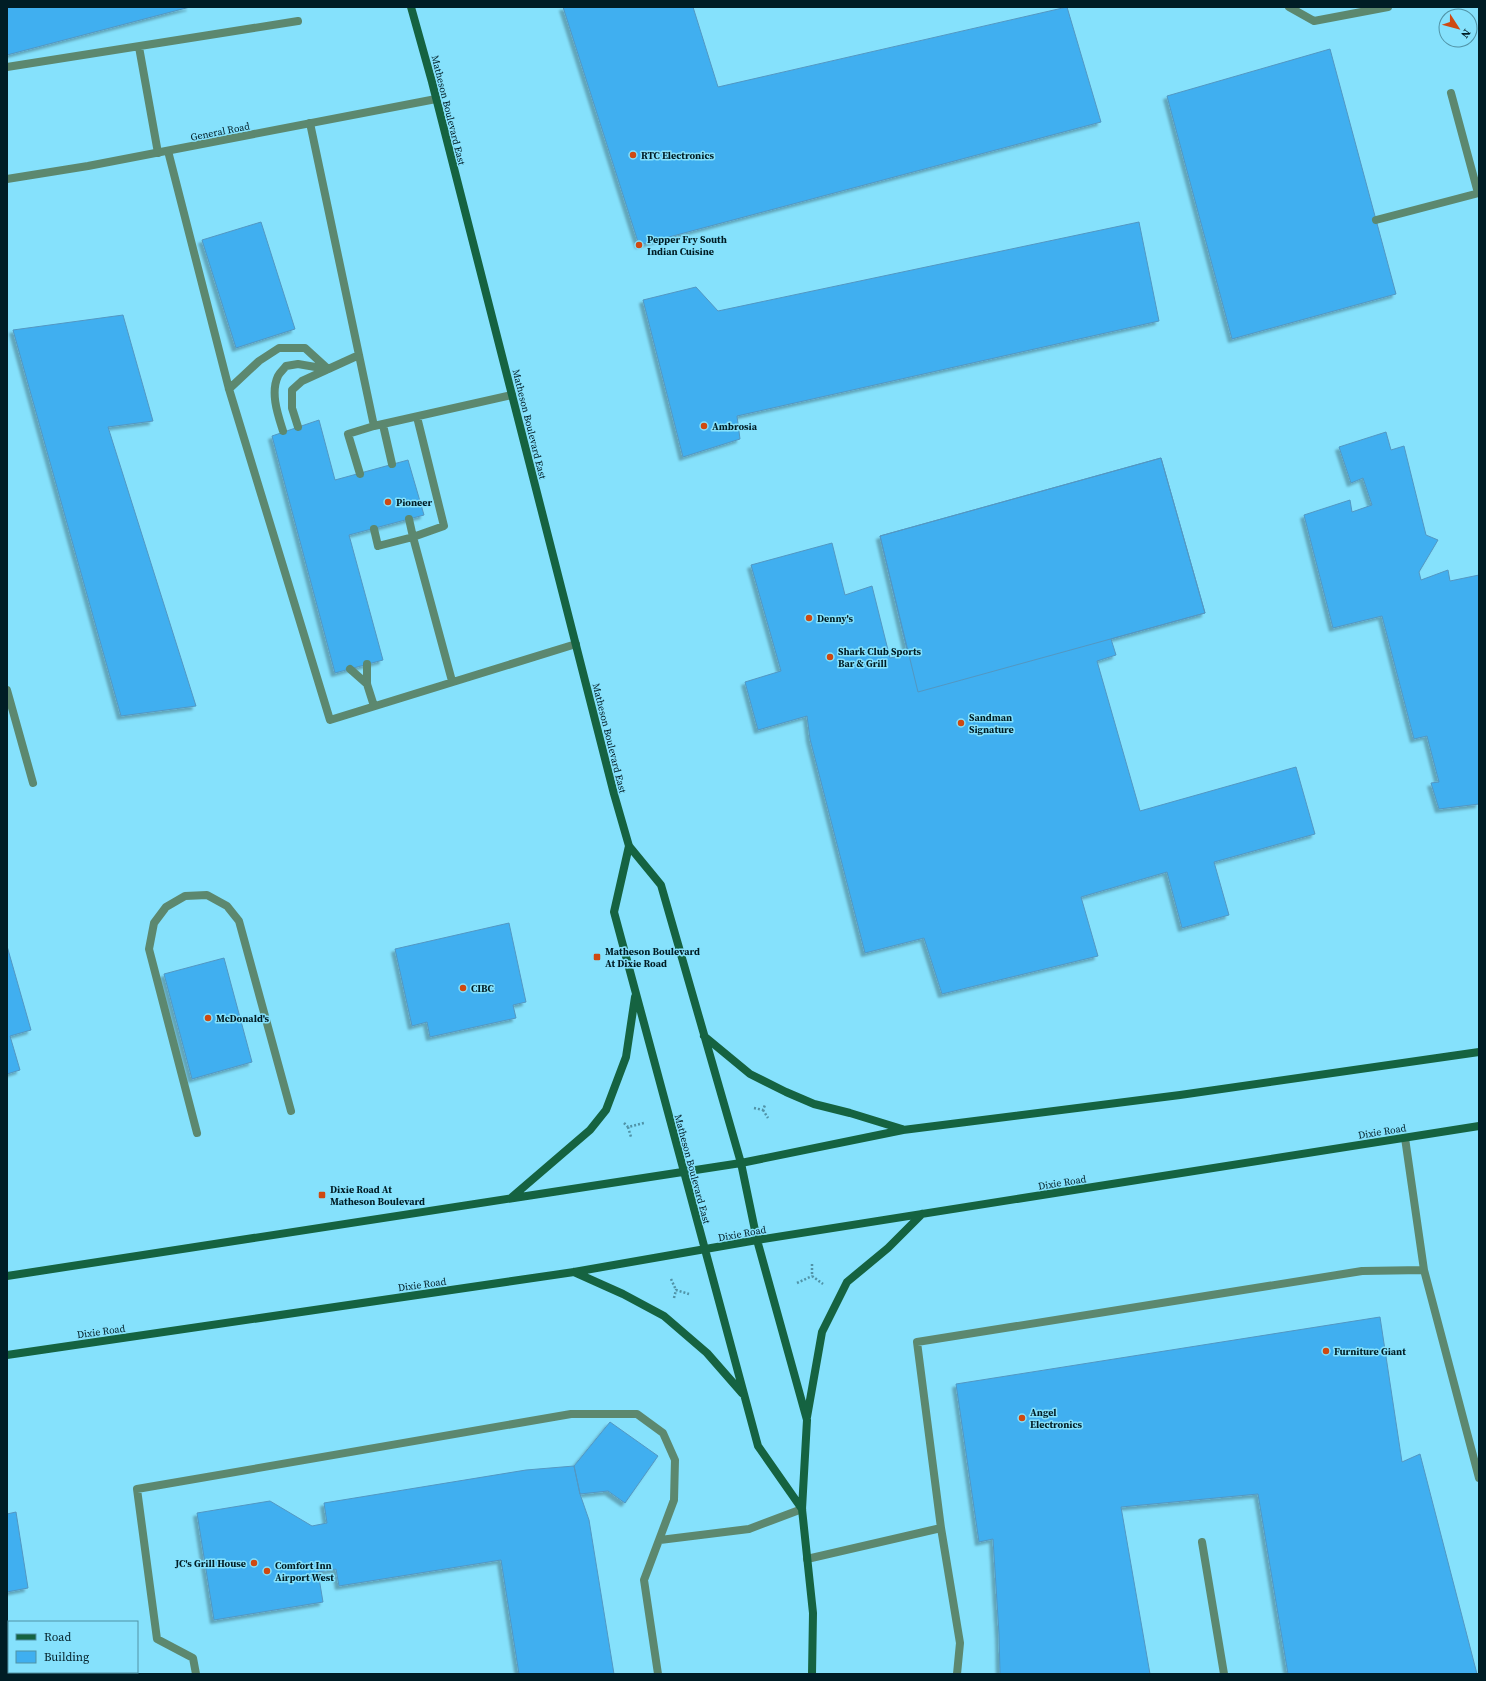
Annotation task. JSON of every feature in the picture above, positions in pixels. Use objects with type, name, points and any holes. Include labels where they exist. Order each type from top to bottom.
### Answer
[{"type":"main road","name":"Matheson Boulevard East","points":[[411,7],[436,99],[614,794],[629,846],[661,885],[741,1163],[757,1240],[807,1420],[802,1509],[813,1613],[812,1674]]},
{"type":"main road","name":"Matheson Boulevard East","points":[[629,846],[614,912],[635,993],[758,1446],[802,1509]]},
{"type":"main road","points":[[511,1198],[590,1130],[606,1110],[626,1057],[635,993]]},
{"type":"main road","points":[[704,1036],[750,1074],[786,1092],[814,1104],[850,1113],[903,1130]]},
{"type":"main road","points":[[7,1276],[741,1163],[903,1130],[1180,1095],[1479,1052]]},
{"type":"main road","name":"Dixie Road","points":[[7,1355],[574,1272],[757,1240],[1479,1126]]},
{"type":"main road","points":[[807,1420],[822,1332],[847,1282],[888,1248],[922,1214]]},
{"type":"main road","points":[[574,1272],[623,1294],[664,1316],[707,1353],[744,1395]]},
{"type":"street","points":[[1289,7],[1314,21],[1388,7]]},
{"type":"street","points":[[7,67],[298,21]]},
{"type":"street","points":[[139,47],[158,153]]},
{"type":"street","points":[[1376,220],[1478,193],[1451,93]]},
{"type":"street","name":"General Road","points":[[7,179],[158,153],[436,99]]},
{"type":"street","points":[[310,124],[359,355],[378,426],[392,464]]},
{"type":"street","points":[[168,151],[228,389],[330,720],[452,681],[576,644]]},
{"type":"street","points":[[228,389],[259,361],[279,348],[305,348],[328,369]]},
{"type":"street","points":[[298,427],[292,408],[292,390],[302,380],[359,355]]},
{"type":"street","points":[[283,431],[275,395],[278,376],[286,366],[298,364],[328,369]]},
{"type":"street","points":[[360,474],[348,434],[512,395]]},
{"type":"street","points":[[374,529],[378,546],[413,537],[444,526],[417,417]]},
{"type":"street","points":[[409,519],[452,681]]},
{"type":"street","points":[[367,664],[367,684],[374,706]]},
{"type":"street","points":[[350,669],[367,684]]},
{"type":"street","points":[[7,690],[33,783]]},
{"type":"street","points":[[197,1133],[149,949],[154,923],[166,907],[185,896],[207,895],[227,906],[239,921],[290,1111]]},
{"type":"street","points":[[1405,1138],[1424,1270],[1479,1478]]},
{"type":"street","points":[[957,1674],[960,1643],[941,1528],[917,1342],[1362,1271],[1424,1270]]},
{"type":"street","points":[[196,1674],[192,1658],[157,1639],[137,1489],[571,1414],[637,1414],[663,1433],[675,1460],[674,1500],[644,1580],[658,1674]]},
{"type":"street","points":[[660,1540],[749,1529],[802,1509]]},
{"type":"street","points":[[807,1559],[941,1528]]},
{"type":"street","points":[[1202,1542],[1224,1674]]},
{"type":"path","points":[[763,1110],[767,1103]]},
{"type":"path","points":[[754,1108],[763,1110],[768,1118]]},
{"type":"path","points":[[624,1123],[628,1127],[631,1137]]},
{"type":"path","points":[[628,1127],[644,1123]]},
{"type":"path","points":[[812,1264],[812,1276]]},
{"type":"path","points":[[797,1283],[812,1276]]},
{"type":"path","points":[[812,1276],[823,1284]]},
{"type":"path","points":[[671,1280],[676,1290],[673,1301]]},
{"type":"path","points":[[676,1290],[689,1294]]},
{"type":"building","points":[[7,7],[190,7],[7,55]]},
{"type":"building","points":[[563,7],[693,7],[718,87],[1067,7],[1101,122],[639,245]]},
{"type":"building","points":[[1330,49],[1396,294],[1232,339],[1167,96]]},
{"type":"building","points":[[261,222],[295,329],[236,348],[202,240]]},
{"type":"building","points":[[1139,222],[1159,321],[737,416],[740,439],[683,457],[643,300],[696,287],[718,311]]},
{"type":"building","points":[[123,315],[153,421],[108,427],[196,706],[121,716],[13,330]]},
{"type":"building","points":[[319,420],[335,480],[408,460],[424,515],[349,535],[383,660],[335,673],[272,436]]},
{"type":"building","points":[[1386,432],[1391,450],[1404,446],[1426,535],[1438,540],[1419,572],[1421,580],[1448,570],[1450,581],[1479,575],[1479,804],[1439,809],[1431,783],[1439,782],[1427,736],[1414,739],[1382,616],[1333,628],[1304,515],[1350,500],[1352,512],[1372,505],[1363,478],[1351,483],[1339,447]]},
{"type":"building","name":"Sandman Signature","points":[[1161,458],[1205,613],[1111,639],[1116,655],[1097,661],[1140,811],[1296,767],[1315,834],[1214,862],[1229,915],[1182,928],[1167,872],[1081,897],[1098,956],[942,994],[924,938],[865,953],[810,739],[807,716],[758,730],[745,682],[781,671],[751,565],[832,543],[845,595],[872,586],[890,658],[908,654],[880,536]]},
{"type":"building","points":[[1161,458],[1205,613],[918,692],[880,536]]},
{"type":"building","points":[[509,923],[526,1002],[513,1005],[516,1018],[430,1037],[427,1022],[412,1026],[395,949]]},
{"type":"building","points":[[7,946],[31,1030],[10,1036],[20,1070],[7,1074]]},
{"type":"building","name":"McDonald's","points":[[224,958],[252,1062],[192,1079],[164,974]]},
{"type":"building","points":[[1380,1317],[1402,1462],[1420,1454],[1477,1674],[1288,1674],[1258,1494],[1121,1507],[1150,1674],[1000,1674],[993,1539],[979,1542],[956,1384]]},
{"type":"building","points":[[610,1422],[658,1456],[625,1503],[608,1491],[580,1494],[574,1466]]},
{"type":"building","name":"Comfort Inn Airport West","points":[[574,1466],[580,1494],[589,1520],[614,1674],[519,1674],[501,1560],[339,1586],[336,1569],[318,1572],[323,1602],[214,1620],[197,1513],[270,1501],[312,1526],[327,1523],[324,1503],[526,1470]]},
{"type":"building","points":[[16,1512],[28,1588],[7,1592],[7,1514]]},
{"type":"place","name":"RTC Electronics","points":[[633,155]]},
{"type":"place","name":"Pepper Fry South Indian Cuisine","points":[[639,245]]},
{"type":"place","name":"Ambrosia","points":[[704,426]]},
{"type":"place","name":"Pioneer","points":[[388,502]]},
{"type":"place","name":"Denny's","points":[[809,618]]},
{"type":"place","name":"Shark Club Sports Bar & Grill","points":[[830,657]]},
{"type":"place","name":"Sandman Signature","points":[[961,723]]},
{"type":"place","name":"Matheson Boulevard At Dixie Road","points":[[597,957]]},
{"type":"place","name":"CIBC","points":[[463,988]]},
{"type":"place","name":"McDonald's","points":[[208,1018]]},
{"type":"place","name":"Dixie Road At Matheson Boulevard","points":[[322,1195]]},
{"type":"place","name":"Furniture Giant","points":[[1326,1351]]},
{"type":"place","name":"Angel Electronics","points":[[1022,1418]]},
{"type":"place","name":"JC's Grill House","points":[[254,1563]]},
{"type":"place","name":"Comfort Inn Airport West","points":[[267,1571]]}]
